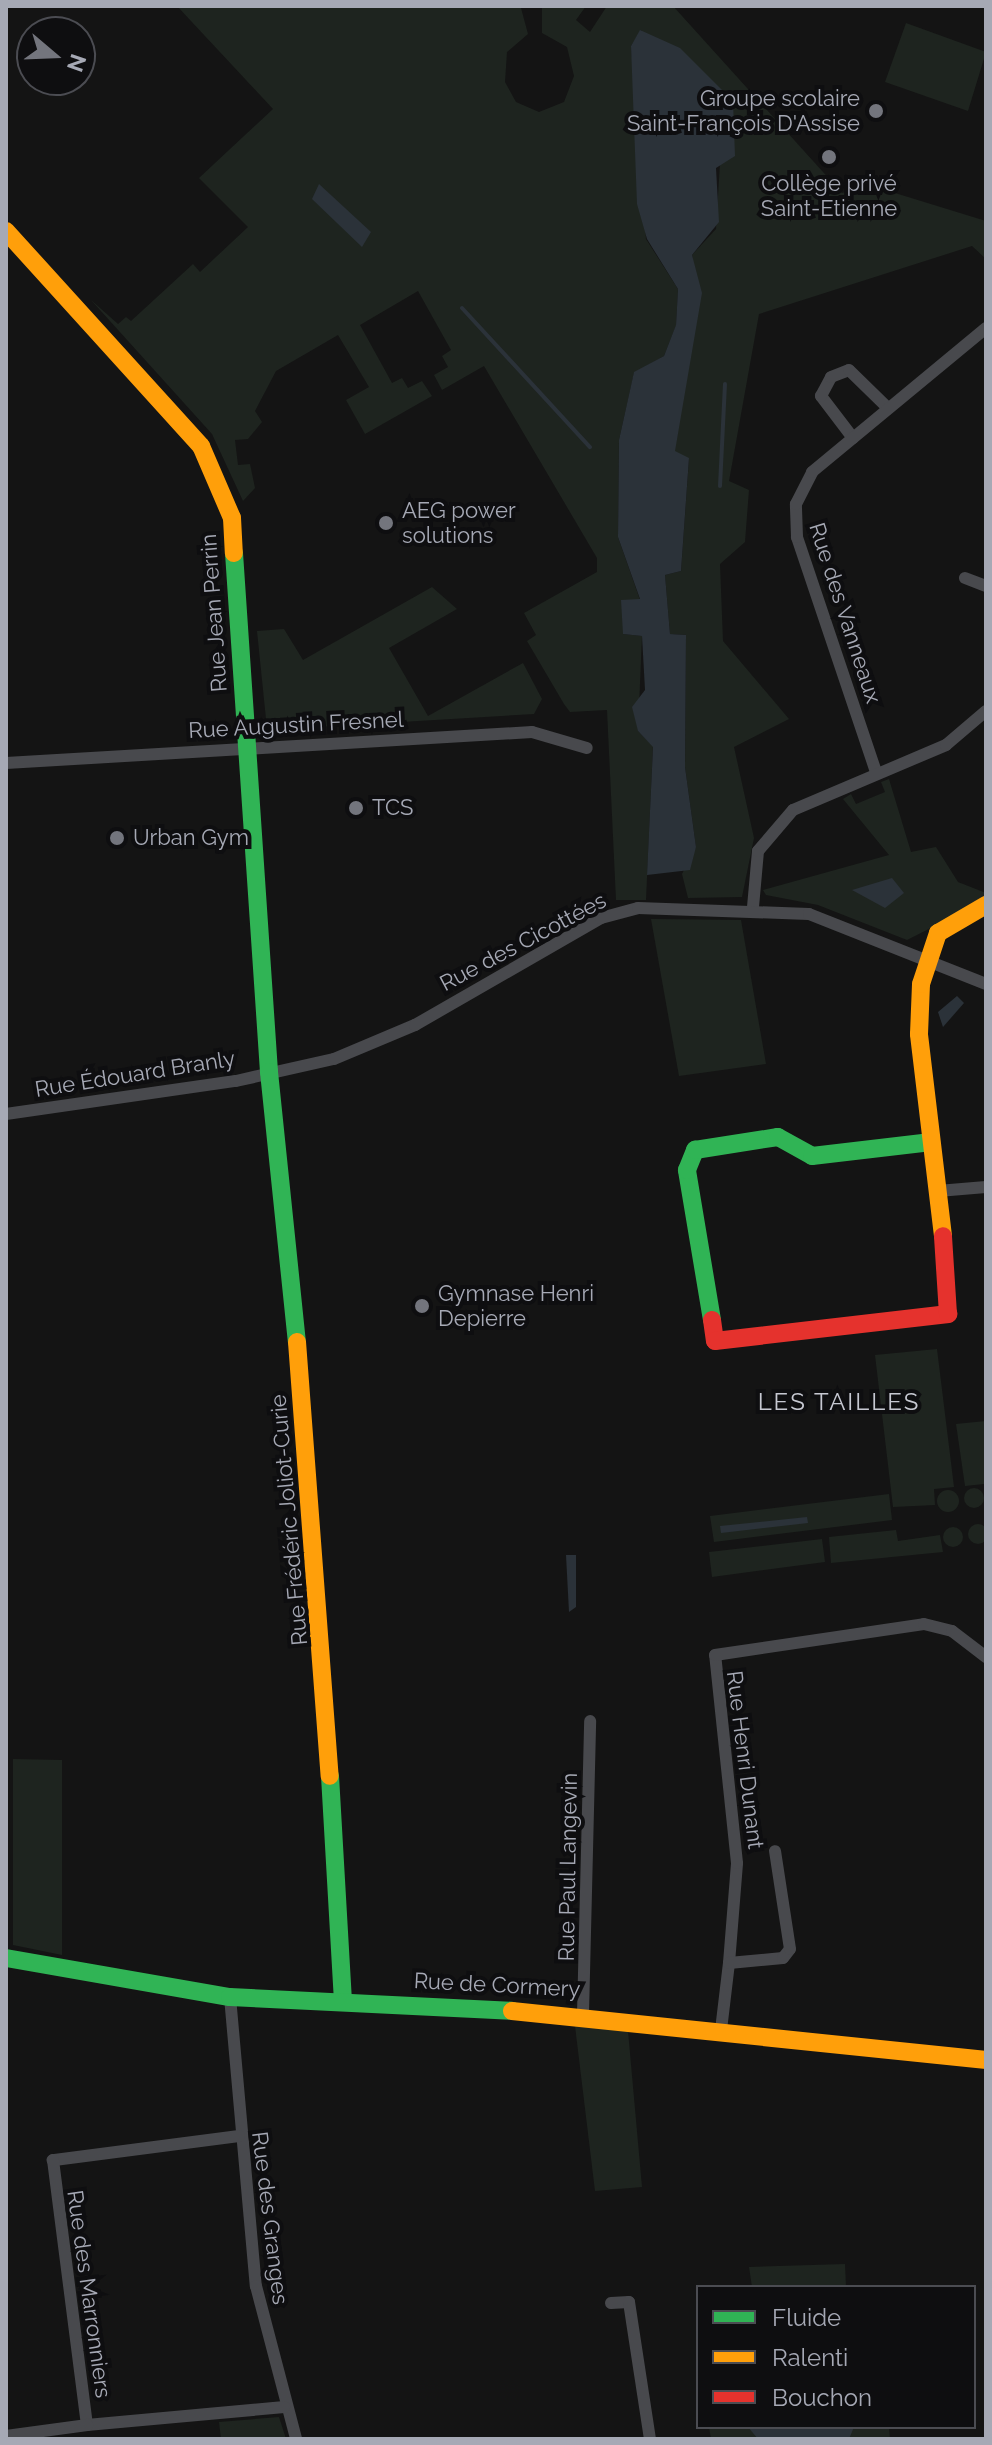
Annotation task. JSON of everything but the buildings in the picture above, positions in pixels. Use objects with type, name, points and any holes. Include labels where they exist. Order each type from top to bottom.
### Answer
[{"type":"street","name":"Rue Jean Perrin","points":[[6,231],[201,446],[219,478],[238,574],[269,1072]]},
{"type":"street","name":"Rue des Vanneaux","points":[[876,772],[794,520],[812,472],[986,328]]},
{"type":"street","points":[[853,438],[821,396],[831,377],[849,370],[888,408]]},
{"type":"street","points":[[965,578],[986,586]]},
{"type":"street","points":[[753,907],[758,851],[777,823],[876,772],[946,745],[986,711]]},
{"type":"street","name":"Rue Augustin Fresnel","points":[[6,763],[532,732],[587,748]]},
{"type":"street","points":[[931,1142],[812,1156],[778,1137],[695,1150],[687,1170],[715,1341],[948,1314],[938,1191],[919,1034],[928,961],[938,933],[986,905]]},
{"type":"street","name":"Rue des Cicottées","points":[[269,1072],[381,1042],[617,912],[753,907],[836,921],[986,984]]},
{"type":"street","name":"Rue Édouard Branly","points":[[6,1114],[269,1072]]},
{"type":"street","name":"Rue Frédéric Joliot-Curie","points":[[269,1072],[313,1498],[343,2001]]},
{"type":"street","points":[[938,1191],[986,1187]]},
{"type":"street","name":"Rue Henri Dunant","points":[[729,1963],[737,1863],[715,1655],[924,1624],[952,1631],[986,1657]]},
{"type":"street","name":"Rue Paul Langevin","points":[[583,2014],[590,1721]]},
{"type":"street","points":[[721,2030],[729,1963],[788,1955],[775,1851]]},
{"type":"street","name":"Rue de Cormery","points":[[6,1958],[230,1997],[583,2014],[986,2060]]},
{"type":"street","name":"Rue des Granges","points":[[230,1997],[239,2136],[256,2286],[284,2407],[296,2439]]},
{"type":"street","name":"Rue des Marronniers","points":[[239,2136],[53,2160],[87,2425],[284,2407]]},
{"type":"street","points":[[611,2303],[629,2302],[650,2439]]},
{"type":"street","points":[[6,2436],[87,2425]]},
{"type":"shaded area","points":[[177,6],[521,8],[528,34],[507,52],[505,82],[516,102],[539,112],[564,102],[574,76],[567,47],[542,33],[542,6],[586,6],[576,20],[590,32],[607,6],[673,6],[842,193],[892,180],[895,193],[986,221],[986,259],[972,246],[759,314],[729,481],[749,490],[745,542],[720,564],[723,641],[789,719],[734,747],[754,838],[742,897],[688,898],[682,874],[696,847],[685,767],[686,635],[670,634],[665,575],[681,571],[689,459],[674,452],[696,288],[692,255],[716,229],[720,163],[641,30],[631,46],[646,239],[678,289],[676,326],[664,356],[634,373],[619,440],[618,537],[640,600],[623,634],[642,636],[638,731],[653,746],[646,900],[616,900],[607,710],[570,712],[527,641],[536,635],[524,613],[597,572],[597,558],[484,366],[442,390],[434,375],[448,367],[442,356],[451,350],[418,291],[360,325],[392,383],[402,378],[408,388],[422,381],[432,396],[365,434],[346,400],[369,387],[338,335],[276,371],[255,411],[262,422],[248,439],[235,440],[238,465],[250,464],[255,488],[243,501],[212,434],[91,300],[118,324],[126,317],[131,321],[193,264],[200,272],[248,227],[199,178],[273,109]]},
{"type":"shaded area","points":[[906,23],[986,52],[968,111],[885,82]]},
{"type":"shaded area","points":[[640,30],[680,48],[733,101],[735,156],[716,168],[719,222],[692,255],[702,293],[675,451],[689,458],[681,571],[665,575],[670,634],[686,635],[685,767],[696,847],[690,870],[647,875],[653,747],[638,731],[632,707],[645,690],[642,636],[623,634],[621,600],[640,599],[618,537],[619,440],[634,372],[664,356],[676,325],[678,289],[647,239],[637,204],[631,46]]},
{"type":"shaded area","points":[[319,184],[371,232],[362,247],[312,199]]},
{"type":"shaded area","points":[[432,587],[457,609],[389,648],[428,716],[523,663],[542,699],[534,714],[284,729],[266,719],[257,631],[284,629],[303,660]]},
{"type":"shaded area","points":[[889,779],[911,852],[936,847],[958,882],[986,893],[986,900],[907,940],[818,905],[766,895],[763,890],[889,855],[843,799],[851,794],[856,804],[885,792],[881,782]]},
{"type":"shaded area","points":[[892,878],[904,893],[885,908],[852,890]]},
{"type":"shaded area","points":[[651,919],[741,920],[766,1064],[679,1076]]},
{"type":"shaded area","points":[[957,996],[964,1003],[943,1027],[938,1012]]},
{"type":"shaded area","points":[[937,1349],[954,1487],[934,1489],[935,1505],[893,1507],[875,1355]]},
{"type":"shaded area","points":[[986,1421],[986,1494],[984,1484],[965,1486],[956,1424]]},
{"type":"shaded area","points":[[974,1488],[981,1491],[984,1498],[981,1505],[974,1508],[967,1505],[964,1498],[967,1491]]},
{"type":"shaded area","points":[[948,1490],[959,1501],[948,1512],[937,1501]]},
{"type":"shaded area","points":[[889,1494],[892,1520],[714,1542],[710,1516]]},
{"type":"shaded area","points":[[807,1517],[808,1523],[721,1533],[720,1526]]},
{"type":"shaded area","points":[[978,1524],[985,1527],[988,1534],[985,1541],[978,1544],[971,1541],[968,1534],[971,1527]]},
{"type":"shaded area","points":[[953,1527],[960,1530],[963,1537],[960,1544],[953,1547],[946,1544],[943,1537],[946,1530]]},
{"type":"shaded area","points":[[896,1530],[898,1541],[940,1535],[943,1552],[831,1563],[829,1537]]},
{"type":"shaded area","points":[[822,1539],[825,1562],[712,1577],[709,1552]]},
{"type":"shaded area","points":[[566,1555],[576,1555],[576,1607],[569,1612]]},
{"type":"shaded area","points":[[13,1759],[62,1760],[62,1955],[13,1945]]},
{"type":"shaded area","points":[[575,2026],[628,2031],[642,2187],[595,2191]]},
{"type":"shaded area","points":[[845,2264],[846,2285],[752,2285],[749,2267]]},
{"type":"shaded area","points":[[279,2417],[286,2439],[221,2439],[219,2422]]},
{"type":"shaded area","points":[[709,2429],[889,2429],[890,2439],[711,2439]]},
{"type":"shaded area","points":[[750,2429],[853,2429],[849,2439],[758,2439]]},
{"type":"waterway","points":[[462,308],[590,447]]},
{"type":"waterway","points":[[720,486],[725,384]]},
{"type":"traffic: fast","points":[[234,553],[269,1072],[297,1342]]},
{"type":"traffic: fast","points":[[712,1320],[687,1170],[695,1150],[778,1137],[812,1156],[931,1142]]},
{"type":"traffic: fast","points":[[330,1776],[343,2001]]},
{"type":"traffic: fast","points":[[6,1958],[230,1997],[512,2011]]},
{"type":"traffic: slow","points":[[6,231],[201,446],[232,518],[234,553]]},
{"type":"traffic: slow","points":[[943,1236],[919,1034],[921,984],[938,933],[986,905]]},
{"type":"traffic: slow","points":[[297,1342],[330,1776]]},
{"type":"traffic: slow","points":[[512,2011],[986,2060]]},
{"type":"traffic: jam","points":[[712,1320],[715,1341],[948,1314],[943,1236]]},
{"type":"place","name":"Groupe scolaire Saint-François D'Assise","points":[[876,111]]},
{"type":"place","name":"Collège privé Saint-Etienne","points":[[829,157]]},
{"type":"place","name":"AEG power solutions","points":[[386,523]]},
{"type":"place","name":"TCS","points":[[356,808]]},
{"type":"place","name":"Urban Gym","points":[[117,838]]},
{"type":"place","name":"Gymnase Henri Depierre","points":[[422,1306]]},
{"type":"district","name":"LES TAILLES","points":[[839,1402]]}]
